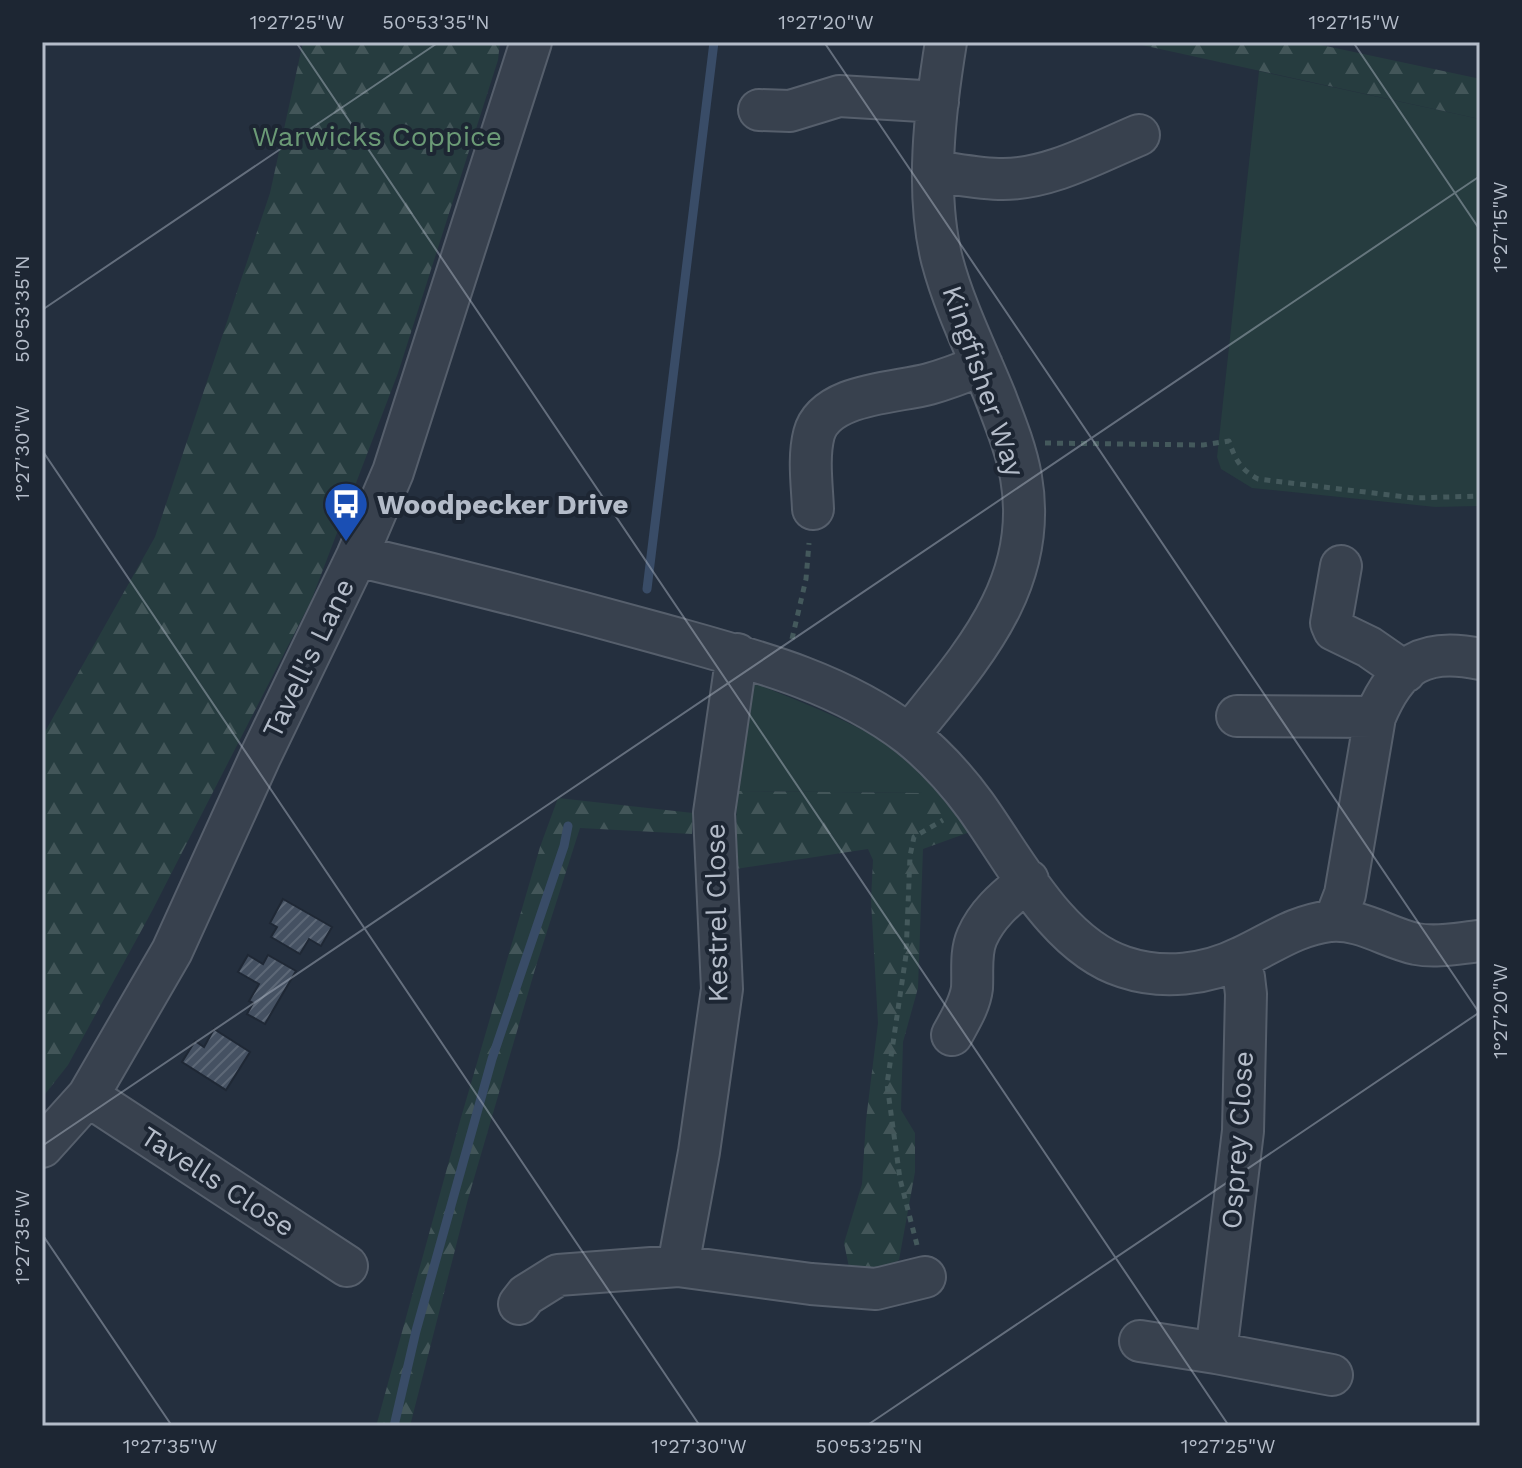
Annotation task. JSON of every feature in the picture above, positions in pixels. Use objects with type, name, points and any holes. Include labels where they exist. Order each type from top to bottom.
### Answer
[{"type":"street","name":"Tavell's Lane","points":[[42,1147],[88,1096],[172,951],[261,755],[357,556],[393,472],[531,42]]},
{"type":"street","name":"Kingfisher Way","points":[[909,735],[970,658],[1009,593],[1022,539],[1024,510],[1021,477],[1012,443],[942,259],[937,235],[934,171],[938,102],[946,42]]},
{"type":"street","points":[[759,110],[790,111],[839,96],[938,102]]},
{"type":"street","points":[[934,171],[1001,179],[1025,178],[1052,171],[1139,135]]},
{"type":"street","points":[[813,509],[812,446],[822,419],[855,398],[929,384],[982,365]]},
{"type":"street","points":[[357,556],[494,588],[737,654],[852,700],[909,735],[939,762],[1068,931],[1089,950],[1128,969],[1182,975],[1205,971],[1237,960],[1288,931],[1335,920],[1417,944],[1438,946],[1480,941]]},
{"type":"street","points":[[1341,566],[1331,623],[1334,630],[1369,647],[1405,672]]},
{"type":"street","points":[[1335,920],[1345,894],[1375,717],[1384,695],[1416,663],[1434,655],[1453,653],[1480,659]]},
{"type":"street","name":"Kestrel Close","points":[[678,1266],[699,1152],[722,989],[714,813],[737,654]]},
{"type":"street","points":[[1237,716],[1375,717]]},
{"type":"street","points":[[952,1035],[968,1005],[972,990],[973,950],[977,937],[995,909],[1028,880]]},
{"type":"street","name":"Osprey Close","points":[[1218,1337],[1243,1131],[1246,994],[1244,977],[1237,960]]},
{"type":"street","name":"Tavells Close","points":[[88,1096],[347,1266]]},
{"type":"street","points":[[519,1304],[526,1295],[558,1275],[678,1266],[811,1284],[876,1289],[925,1277]]},
{"type":"street","points":[[1140,1341],[1218,1337],[1332,1375]]},
{"type":"path","points":[[1012,443],[1203,445],[1229,441],[1235,460],[1244,472],[1258,479],[1414,498],[1480,496]]},
{"type":"path","points":[[785,672],[806,579],[813,509]]},
{"type":"path","points":[[925,1277],[900,1179],[887,1084],[906,955],[910,856],[914,837],[972,802]]},
{"type":"green space","name":"Warwicks Coppice","points":[[303,42],[500,42],[498,60],[398,373],[311,601],[152,911],[68,1065],[42,1098],[42,737],[155,537],[270,193]]},
{"type":"green space","points":[[1128,42],[1307,42],[1476,78],[1480,79],[1480,119]]},
{"type":"green space","points":[[1259,71],[1480,119],[1480,506],[1435,507],[1252,488],[1221,469],[1217,457]]},
{"type":"green space","points":[[749,681],[842,720],[907,756],[927,771],[923,793],[737,791]]},
{"type":"green space","points":[[927,771],[970,832],[923,849],[918,988],[903,1042],[901,1110],[915,1133],[915,1172],[899,1260],[884,1271],[850,1272],[844,1243],[862,1184],[878,1023],[871,900],[873,860],[868,849],[735,869],[737,791],[922,793]]},
{"type":"green space","points":[[558,798],[693,813],[692,834],[580,828],[468,1199],[410,1426],[377,1423],[460,1121],[540,847]]},
{"type":"building","points":[[283,899],[332,927],[321,946],[309,939],[300,954],[271,937],[277,927],[270,923]]},
{"type":"building","points":[[248,955],[263,964],[268,955],[296,971],[265,1024],[247,1014],[253,1003],[249,1001],[259,984],[238,972]]},
{"type":"building","points":[[214,1029],[250,1052],[226,1090],[182,1062],[195,1041],[204,1047]]},
{"type":"waterway","points":[[647,589],[714,42]]},
{"type":"waterway","points":[[394,1426],[416,1331],[492,1059],[568,826]]},
{"type":"place","name":"Woodpecker Drive","points":[[346,543]]}]
